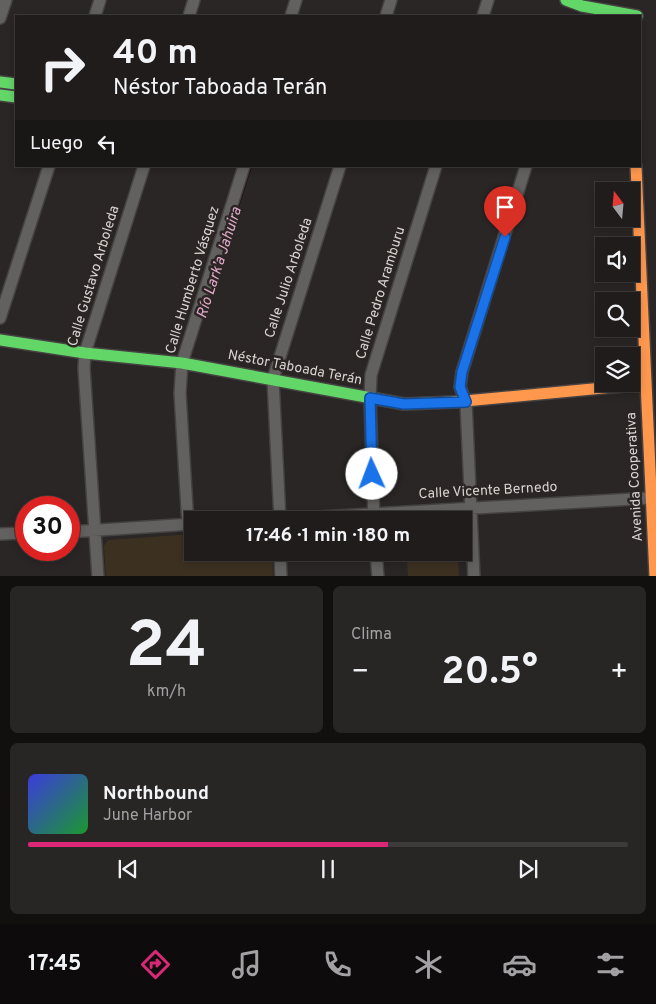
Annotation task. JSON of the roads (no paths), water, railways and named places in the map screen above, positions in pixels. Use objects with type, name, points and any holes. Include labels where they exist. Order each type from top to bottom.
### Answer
[{"type":"street","points":[[0,18],[6,0]]},
{"type":"street","points":[[95,15],[100,0]]},
{"type":"street","points":[[189,15],[194,0]]},
{"type":"street","points":[[290,15],[296,0]]},
{"type":"street","points":[[386,15],[391,0]]},
{"type":"street","points":[[483,15],[488,0]]},
{"type":"street","points":[[566,0],[580,11],[626,15]]},
{"type":"street","points":[[637,15],[638,0]]},
{"type":"street","points":[[0,82],[15,84]]},
{"type":"street","points":[[0,95],[15,98]]},
{"type":"street","points":[[0,318],[49,167]]},
{"type":"street","name":"Calle Gustavo Arboleda","points":[[98,576],[84,368],[85,353],[144,167]]},
{"type":"street","name":"Calle Humberto Vásquez","points":[[189,511],[180,393],[182,363],[244,167]]},
{"type":"street","name":"Calle Julio Arboleda","points":[[276,511],[273,379],[340,167]]},
{"type":"street","name":"Calle Pedro Aramburu","points":[[374,511],[371,375],[436,167]]},
{"type":"street","points":[[474,576],[466,402],[460,387],[462,372],[526,167]]},
{"type":"street","name":"Avenida Cooperativa","points":[[636,167],[655,576]]},
{"type":"street","name":"Néstor Taboada Terán","points":[[0,340],[85,353],[182,363],[404,404],[466,402],[645,384]]},
{"type":"street","name":"Calle Vicente Bernedo","points":[[427,511],[470,507],[650,498]]},
{"type":"street","points":[[80,532],[184,525]]},
{"type":"street","points":[[0,534],[15,533]]},
{"type":"street","points":[[280,561],[281,576]]},
{"type":"street","points":[[377,561],[378,576]]},
{"type":"waterway","name":"Río Lark’a Jahuira","points":[[206,305],[250,167]]}]
